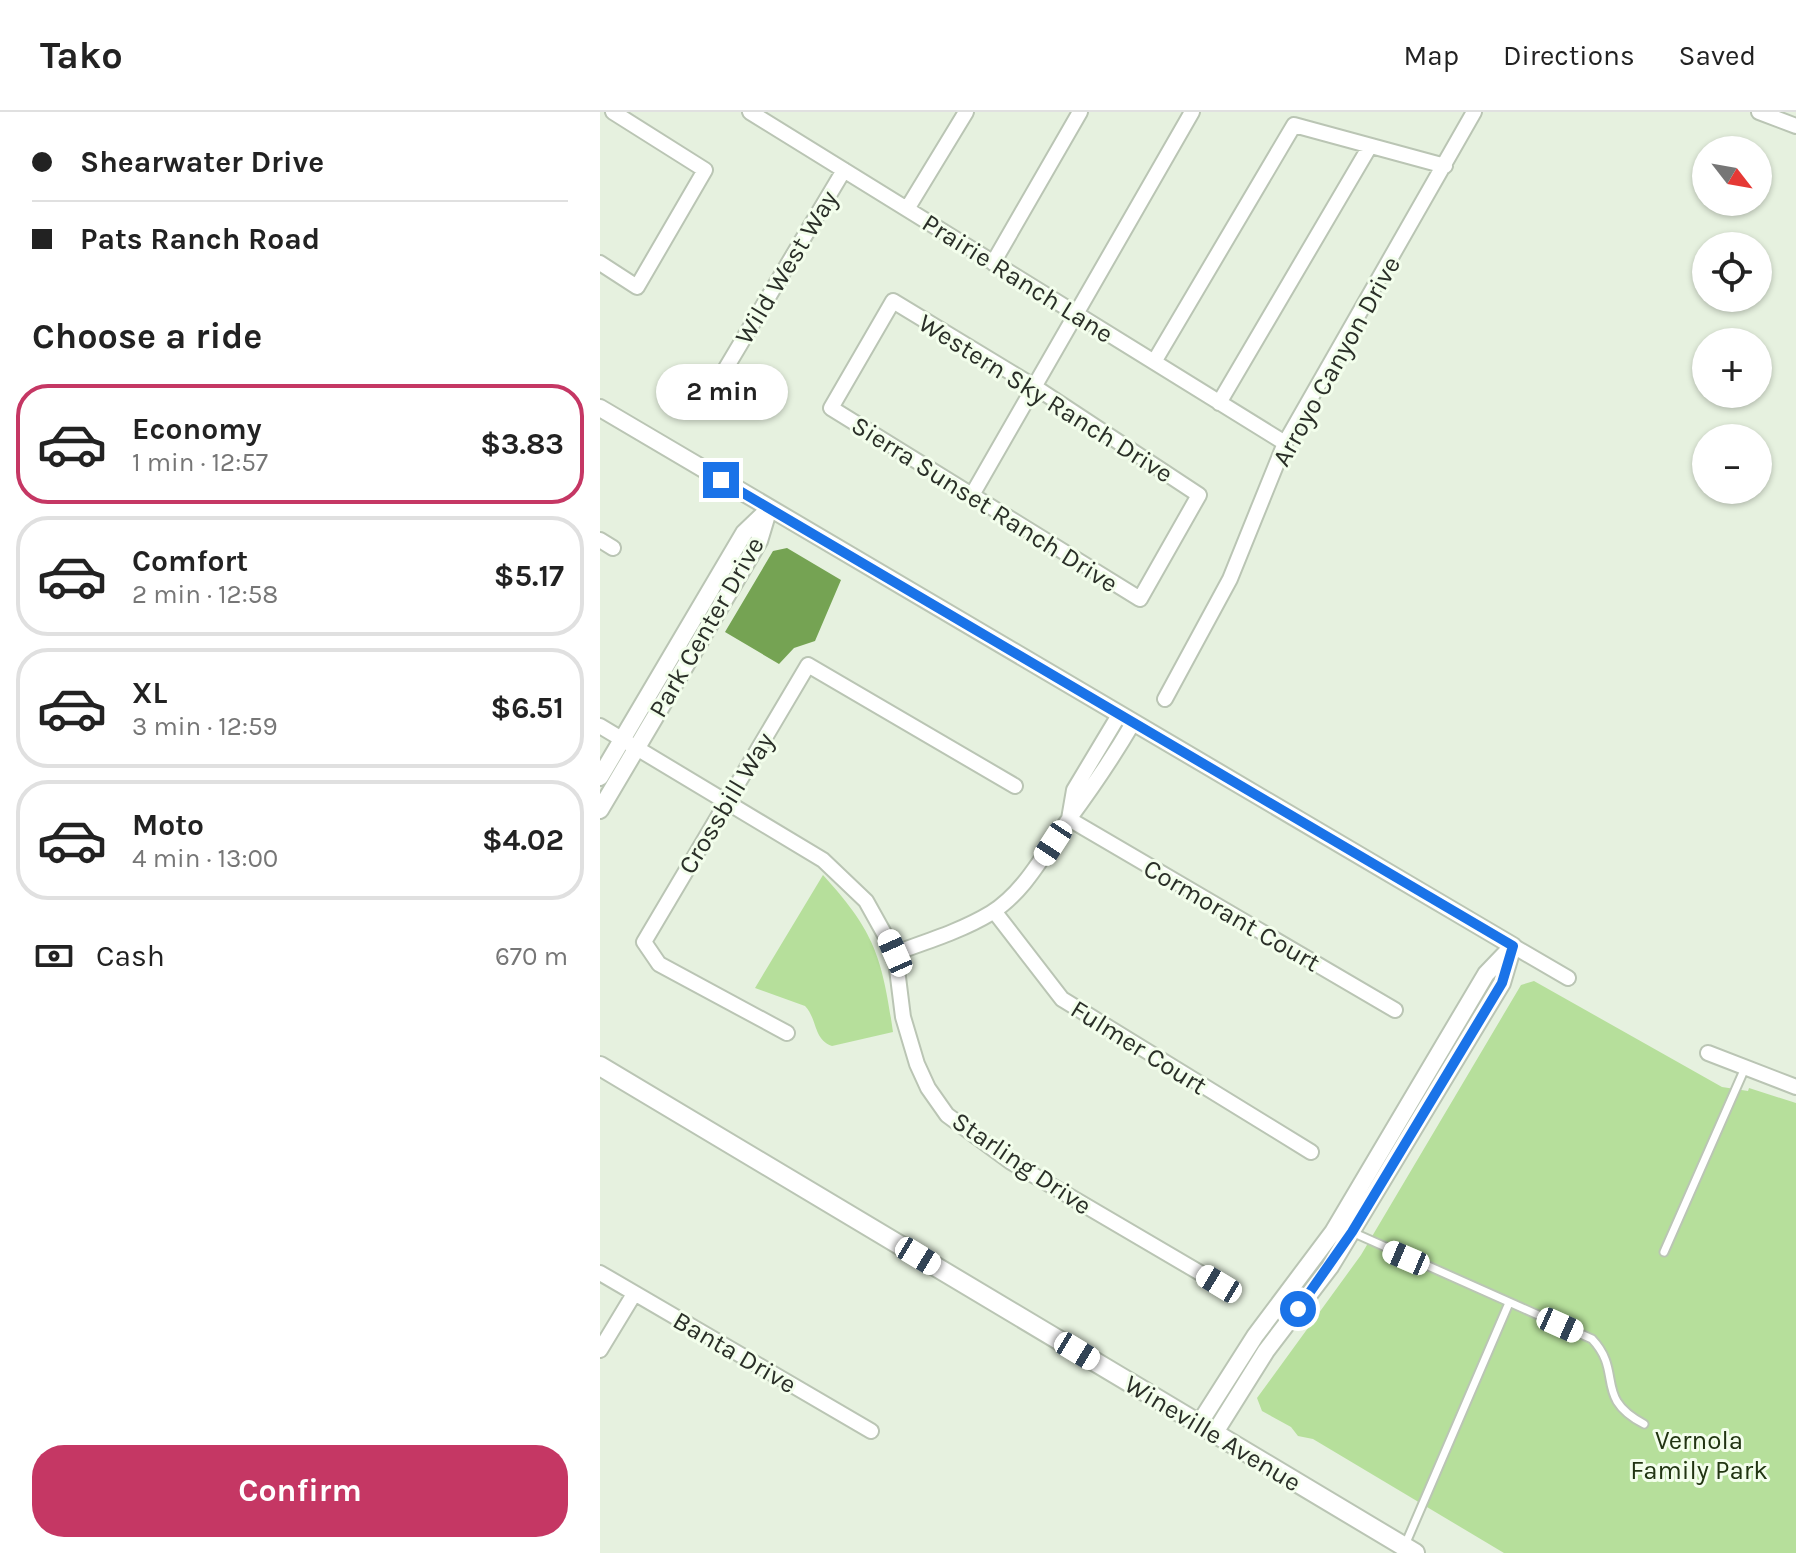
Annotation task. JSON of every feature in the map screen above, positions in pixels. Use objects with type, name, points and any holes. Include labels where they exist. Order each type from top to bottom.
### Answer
[{"type":"main road","name":"Wineville Avenue","points":[[600,1066],[1410,1550]]},
{"type":"street","points":[[600,263],[637,287],[705,170],[613,112]]},
{"type":"street","name":"Prairie Ranch Lane","points":[[750,112],[1285,443]]},
{"type":"street","points":[[907,209],[966,112]]},
{"type":"street","points":[[993,263],[1080,112]]},
{"type":"street","points":[[972,495],[1192,112]]},
{"type":"street","name":"Arroyo Canyon Drive","points":[[1165,699],[1230,579],[1285,443],[1474,112]]},
{"type":"street","points":[[1759,112],[1796,126]]},
{"type":"street","points":[[1154,362],[1294,125],[1445,166]]},
{"type":"street","points":[[1219,403],[1370,146]]},
{"type":"street","name":"Wild West Way","points":[[704,405],[844,170]]},
{"type":"street","name":"Western Sky Ranch Drive","points":[[831,408],[893,301],[1035,387],[1199,495],[1140,599]]},
{"type":"street","points":[[600,408],[1568,978]]},
{"type":"street","name":"Sierra Sunset Ranch Drive","points":[[831,408],[1140,599]]},
{"type":"street","name":"Park Center Drive","points":[[600,777],[629,744],[759,541],[769,508]]},
{"type":"street","name":"Crossbill Way","points":[[787,1033],[659,964],[644,942],[808,665],[1015,786]]},
{"type":"street","points":[[895,953],[959,930],[994,911],[1037,867],[1069,819],[1086,800],[1126,719]]},
{"type":"street","name":"Starling Drive","points":[[600,726],[823,860],[847,880],[882,924],[895,953],[903,1017],[917,1064],[928,1088],[947,1115],[1011,1162],[1219,1284]]},
{"type":"street","name":"Park Center Drive","points":[[600,810],[629,744]]},
{"type":"street","name":"Cormorant Court","points":[[1069,819],[1395,1010]]},
{"type":"street","name":"Fulmer Court","points":[[994,911],[1062,999],[1311,1152]]},
{"type":"street","points":[[1206,1429],[1352,1232],[1502,983],[1513,946]]},
{"type":"street","points":[[1206,1429],[1255,1336],[1333,1232],[1486,974],[1513,946]]},
{"type":"street","points":[[1708,1053],[1796,1087]]},
{"type":"street","name":"Banta Drive","points":[[600,1273],[871,1431]]},
{"type":"street","points":[[600,1350],[634,1294]]},
{"type":"lane","points":[[1664,1252],[1745,1068]]},
{"type":"lane","points":[[1352,1232],[1592,1339],[1604,1352],[1611,1395],[1624,1414],[1644,1424]]},
{"type":"lane","points":[[1410,1550],[1509,1303]]},
{"type":"green space","points":[[823,875],[854,913],[873,947],[885,984],[893,1032],[832,1046],[822,1039],[805,1006],[755,988]]},
{"type":"green space","name":"Vernola Family Park","points":[[1534,981],[1722,1087],[1748,1091],[1749,1088],[1796,1103],[1796,1553],[1504,1553],[1313,1439],[1298,1436],[1291,1427],[1262,1411],[1257,1398],[1361,1255],[1521,985]]},
{"type":"shaded area","points":[[787,548],[841,580],[815,641],[794,648],[779,664],[725,632],[773,551]]},
{"type":"route","points":[[721,480],[1513,946],[1502,983],[1352,1232],[1298,1309]]}]
